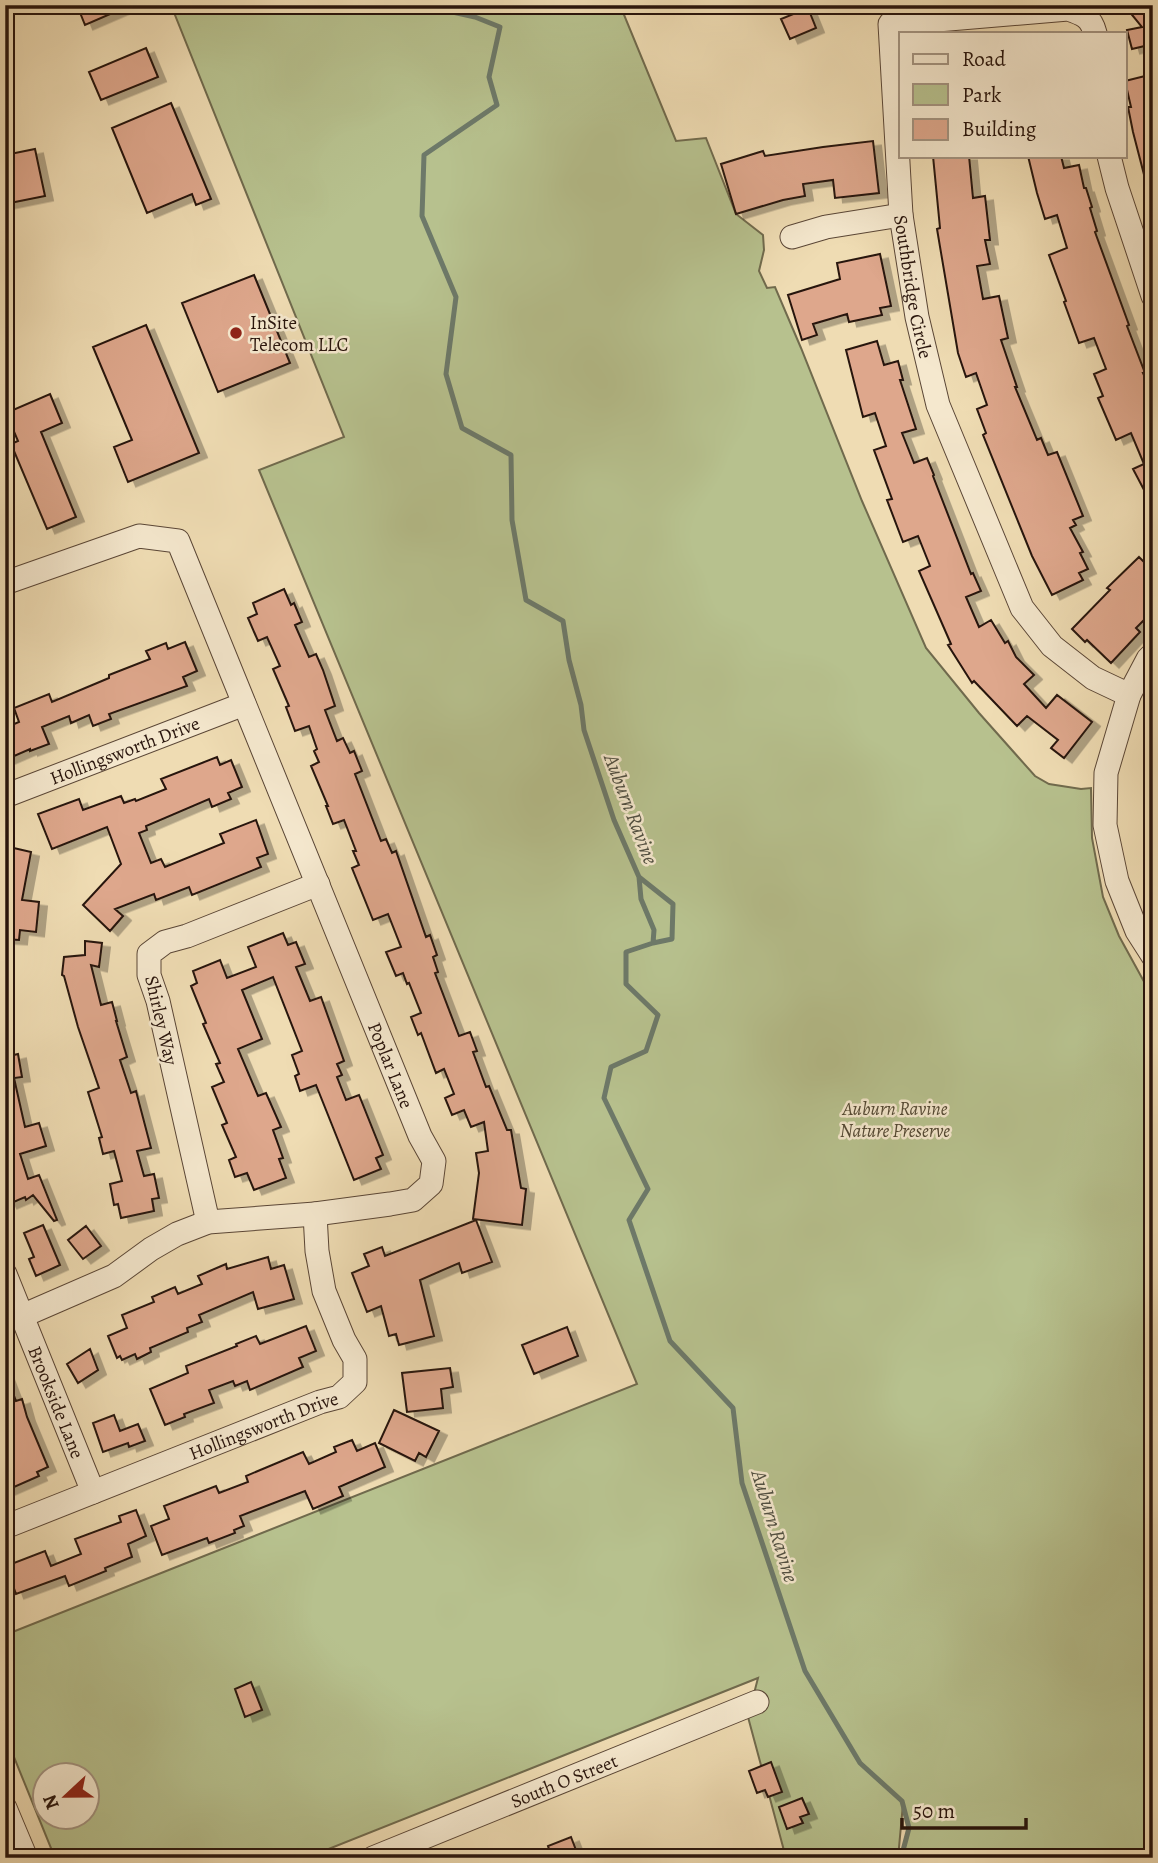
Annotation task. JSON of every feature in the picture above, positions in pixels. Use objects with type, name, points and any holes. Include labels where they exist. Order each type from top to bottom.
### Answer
[{"type":"street","name":"Southbridge Circle","points":[[1095,32],[1084,14],[1068,9],[890,24],[901,215],[916,317],[938,405],[1022,608],[1052,646],[1093,678],[1129,695]]},
{"type":"street","points":[[1109,158],[1116,188],[1153,296]]},
{"type":"street","points":[[792,237],[826,227],[901,215]]},
{"type":"street","name":"Poplar Lane","points":[[5,583],[139,536],[178,541],[420,1136],[434,1161],[431,1184],[413,1200],[315,1214],[208,1223],[177,1234],[114,1276],[22,1316]]},
{"type":"street","points":[[1153,654],[1129,695],[1106,773],[1105,825],[1117,881],[1137,931],[1153,956]]},
{"type":"street","name":"Hollingsworth Drive","points":[[5,796],[244,704]]},
{"type":"street","name":"Shirley Way","points":[[208,1223],[158,1001],[149,975],[149,954],[165,942],[187,936],[318,884]]},
{"type":"street","name":"Hollingsworth Drive","points":[[5,1527],[320,1402],[339,1397],[355,1382],[355,1359],[344,1340],[324,1291],[317,1251],[315,1214]]},
{"type":"street","name":"Brookside Lane","points":[[5,1274],[93,1492]]},
{"type":"street","name":"South O Street","points":[[380,1856],[757,1702]]},
{"type":"street","points":[[5,1808],[26,1858]]},
{"type":"green space","name":"Auburn Ravine Nature Preserve","points":[[171,5],[620,5],[676,141],[706,138],[736,214],[763,235],[764,250],[759,271],[767,288],[775,287],[862,501],[926,648],[1035,776],[1049,784],[1091,788],[1092,838],[1103,897],[1119,936],[1153,998],[1153,1858],[901,1858],[909,1828],[903,1804],[898,1858],[786,1858],[748,1717],[758,1678],[306,1858],[55,1858],[44,1832],[102,1832],[102,1762],[32,1762],[32,1801],[5,1735],[5,1635],[637,1384],[259,470],[344,437]]},
{"type":"building","points":[[77,5],[131,5],[85,25]]},
{"type":"building","points":[[1124,5],[1153,5],[1153,44],[1132,49],[1127,30],[1142,27]]},
{"type":"building","points":[[808,8],[816,28],[790,39],[781,19]]},
{"type":"building","points":[[146,48],[158,77],[101,100],[89,72]]},
{"type":"building","points":[[1153,74],[1153,189],[1148,190],[1133,132],[1126,81]]},
{"type":"building","points":[[171,103],[211,199],[196,205],[192,194],[147,213],[112,128]]},
{"type":"building","points":[[873,141],[879,193],[835,198],[833,180],[803,184],[805,196],[736,214],[721,164],[763,151],[765,156]]},
{"type":"building","points":[[35,149],[45,196],[5,204],[5,155]]},
{"type":"building","points":[[933,158],[969,158],[973,198],[985,196],[990,240],[985,240],[990,264],[977,266],[983,299],[999,296],[1008,338],[1001,340],[1015,387],[1037,440],[1041,438],[1048,455],[1057,452],[1083,516],[1073,520],[1076,525],[1070,528],[1083,552],[1080,553],[1088,569],[1079,573],[1083,580],[1052,595],[1032,556],[983,435],[986,433],[977,409],[987,405],[976,373],[966,377],[958,353],[937,229],[940,228]]},
{"type":"building","points":[[1028,158],[1062,158],[1064,168],[1079,165],[1092,207],[1090,208],[1097,231],[1095,232],[1153,395],[1153,507],[1133,469],[1144,464],[1131,433],[1116,440],[1098,398],[1103,396],[1094,374],[1106,369],[1094,338],[1079,343],[1049,255],[1067,248],[1057,215],[1045,219]]},
{"type":"building","points":[[880,254],[891,306],[880,308],[882,315],[849,322],[847,314],[813,324],[817,335],[802,340],[788,295],[840,279],[837,263]]},
{"type":"building","name":"InSite Telecom LLC","points":[[254,275],[290,363],[218,392],[182,303]]},
{"type":"building","points":[[146,325],[199,453],[128,482],[114,447],[132,440],[93,347]]},
{"type":"building","points":[[877,341],[884,365],[898,361],[903,380],[900,380],[916,429],[902,433],[914,463],[927,458],[971,574],[973,573],[981,591],[966,597],[979,627],[991,620],[1005,643],[1008,641],[1016,657],[1034,675],[1024,684],[1046,708],[1057,695],[1092,722],[1064,758],[1051,748],[1058,740],[1027,716],[1017,726],[974,681],[972,683],[948,645],[951,644],[919,571],[930,566],[918,536],[903,542],[887,500],[892,499],[874,450],[886,446],[875,413],[863,417],[846,350]]},
{"type":"building","points":[[50,394],[62,423],[41,432],[76,517],[47,529],[11,444],[18,441],[6,413]]},
{"type":"building","points":[[1139,557],[1153,571],[1153,611],[1136,628],[1140,632],[1111,663],[1072,629],[1110,590],[1107,588]]},
{"type":"building","points":[[284,589],[302,622],[295,625],[309,657],[316,654],[323,670],[335,706],[325,710],[337,741],[343,738],[350,753],[354,751],[362,771],[355,774],[381,841],[386,839],[392,853],[396,851],[426,937],[430,935],[437,955],[433,957],[438,972],[435,973],[459,1036],[470,1032],[477,1051],[473,1052],[486,1087],[489,1086],[507,1130],[511,1130],[521,1188],[526,1189],[522,1225],[473,1219],[479,1173],[476,1153],[488,1151],[484,1122],[471,1127],[464,1110],[452,1115],[445,1098],[454,1094],[444,1069],[436,1073],[421,1033],[418,1035],[411,1017],[421,1013],[409,983],[407,984],[403,973],[396,976],[386,952],[401,947],[388,914],[373,920],[352,868],[359,865],[344,820],[333,824],[311,766],[319,762],[309,726],[295,731],[286,707],[289,706],[273,669],[280,666],[267,637],[258,641],[248,618],[257,614],[253,603]]},
{"type":"building","points":[[185,642],[197,671],[183,677],[187,686],[109,714],[111,719],[93,726],[89,715],[71,723],[69,716],[42,727],[49,744],[5,760],[5,728],[19,722],[14,708],[49,694],[52,702],[150,659],[146,651],[166,643],[168,649]]},
{"type":"building","points":[[217,757],[220,765],[231,760],[242,787],[228,793],[231,799],[212,807],[209,799],[146,826],[147,830],[139,833],[151,863],[161,859],[165,867],[224,843],[220,834],[256,820],[268,854],[257,858],[261,867],[192,895],[189,887],[156,900],[154,894],[115,909],[123,916],[110,931],[83,905],[121,864],[107,827],[52,849],[38,814],[79,799],[83,810],[121,796],[124,803],[135,799],[136,801],[166,789],[161,779]]},
{"type":"building","points":[[5,846],[31,852],[22,900],[39,902],[36,932],[20,930],[19,940],[5,939]]},
{"type":"building","points":[[283,933],[288,945],[296,942],[305,964],[296,967],[310,1001],[321,997],[344,1061],[337,1064],[342,1075],[337,1077],[346,1100],[359,1095],[383,1155],[376,1158],[381,1169],[354,1180],[316,1085],[300,1091],[295,1076],[299,1074],[292,1055],[302,1051],[273,977],[242,990],[262,1039],[238,1049],[258,1096],[266,1093],[281,1127],[273,1130],[283,1158],[279,1159],[286,1178],[254,1190],[247,1173],[235,1177],[229,1160],[236,1157],[222,1125],[227,1123],[212,1087],[224,1082],[216,1064],[220,1063],[203,1024],[206,1023],[191,986],[197,983],[193,971],[220,960],[227,978],[256,967],[248,947]]},
{"type":"building","points":[[85,941],[102,943],[99,967],[91,965],[101,1005],[112,1002],[127,1057],[120,1060],[131,1093],[136,1091],[151,1148],[137,1151],[144,1176],[154,1174],[159,1198],[152,1199],[154,1211],[121,1218],[118,1204],[114,1205],[110,1184],[122,1181],[114,1151],[103,1154],[99,1138],[102,1137],[88,1092],[99,1088],[62,975],[64,957],[85,955]]},
{"type":"building","points":[[18,1054],[22,1077],[14,1078],[25,1127],[39,1123],[46,1146],[20,1154],[28,1179],[39,1175],[57,1220],[54,1221],[33,1195],[26,1200],[25,1197],[9,1204],[5,1195],[5,1057]]},
{"type":"building","points":[[476,1220],[492,1262],[462,1273],[459,1263],[420,1280],[434,1336],[399,1345],[396,1334],[389,1336],[381,1306],[367,1312],[352,1273],[369,1266],[364,1254],[382,1247],[385,1256]]},
{"type":"building","points":[[43,1225],[60,1265],[36,1276],[29,1259],[34,1257],[24,1233]]},
{"type":"building","points":[[86,1226],[101,1246],[83,1259],[68,1240]]},
{"type":"building","points":[[268,1257],[271,1269],[284,1265],[294,1299],[258,1309],[253,1292],[199,1315],[202,1322],[187,1328],[188,1332],[150,1348],[151,1352],[137,1359],[135,1354],[122,1360],[120,1356],[117,1358],[108,1336],[127,1328],[122,1315],[154,1302],[152,1297],[175,1287],[178,1294],[202,1284],[198,1276],[226,1264],[227,1269]]},
{"type":"building","points":[[306,1326],[316,1351],[299,1358],[303,1367],[250,1390],[247,1381],[235,1386],[233,1381],[209,1390],[214,1403],[184,1414],[185,1417],[165,1425],[150,1389],[188,1373],[186,1366],[237,1346],[236,1344],[256,1336],[260,1344]]},
{"type":"building","points":[[567,1327],[578,1356],[534,1374],[522,1345]]},
{"type":"building","points":[[90,1349],[98,1370],[78,1383],[67,1364]]},
{"type":"building","points":[[450,1368],[453,1387],[441,1389],[443,1408],[407,1412],[402,1373]]},
{"type":"building","points":[[6,1375],[16,1401],[22,1399],[48,1467],[37,1472],[39,1476],[5,1491]]},
{"type":"building","points":[[394,1410],[439,1431],[426,1457],[419,1453],[415,1461],[379,1443]]},
{"type":"building","points":[[114,1415],[120,1431],[138,1424],[145,1441],[129,1447],[128,1443],[103,1452],[93,1423]]},
{"type":"building","points":[[352,1440],[357,1451],[375,1443],[385,1467],[339,1487],[343,1496],[313,1509],[305,1491],[240,1516],[244,1526],[234,1530],[235,1533],[209,1543],[207,1538],[162,1555],[151,1526],[169,1519],[164,1506],[216,1486],[219,1493],[248,1482],[246,1476],[303,1452],[309,1464],[336,1452],[334,1447]]},
{"type":"building","points":[[136,1510],[146,1536],[128,1544],[132,1557],[69,1586],[65,1576],[16,1594],[6,1566],[45,1551],[51,1566],[81,1554],[75,1539],[121,1522],[119,1516]]},
{"type":"building","points":[[251,1682],[262,1710],[245,1717],[235,1689]]},
{"type":"building","points":[[771,1762],[782,1792],[768,1797],[765,1790],[757,1793],[749,1771]]},
{"type":"building","points":[[802,1798],[809,1814],[800,1817],[803,1823],[787,1829],[779,1807]]},
{"type":"building","points":[[571,1837],[579,1858],[552,1858],[548,1846]]},
{"type":"waterway","name":"Auburn Ravine","points":[[421,5],[475,17],[500,27],[489,77],[497,105],[424,155],[422,216],[456,297],[446,374],[462,428],[511,455],[512,520],[526,600],[563,621],[584,730],[614,820],[639,877],[673,904],[672,939],[626,952],[626,984],[658,1015],[646,1051],[611,1067],[604,1098],[648,1189],[629,1220],[670,1341],[733,1408],[742,1483],[805,1671],[860,1763],[902,1801],[909,1828],[901,1858]]},
{"type":"waterway","points":[[639,877],[641,899],[654,930],[653,943]]},
{"type":"place","name":"InSite Telecom LLC","points":[[236,333]]}]
